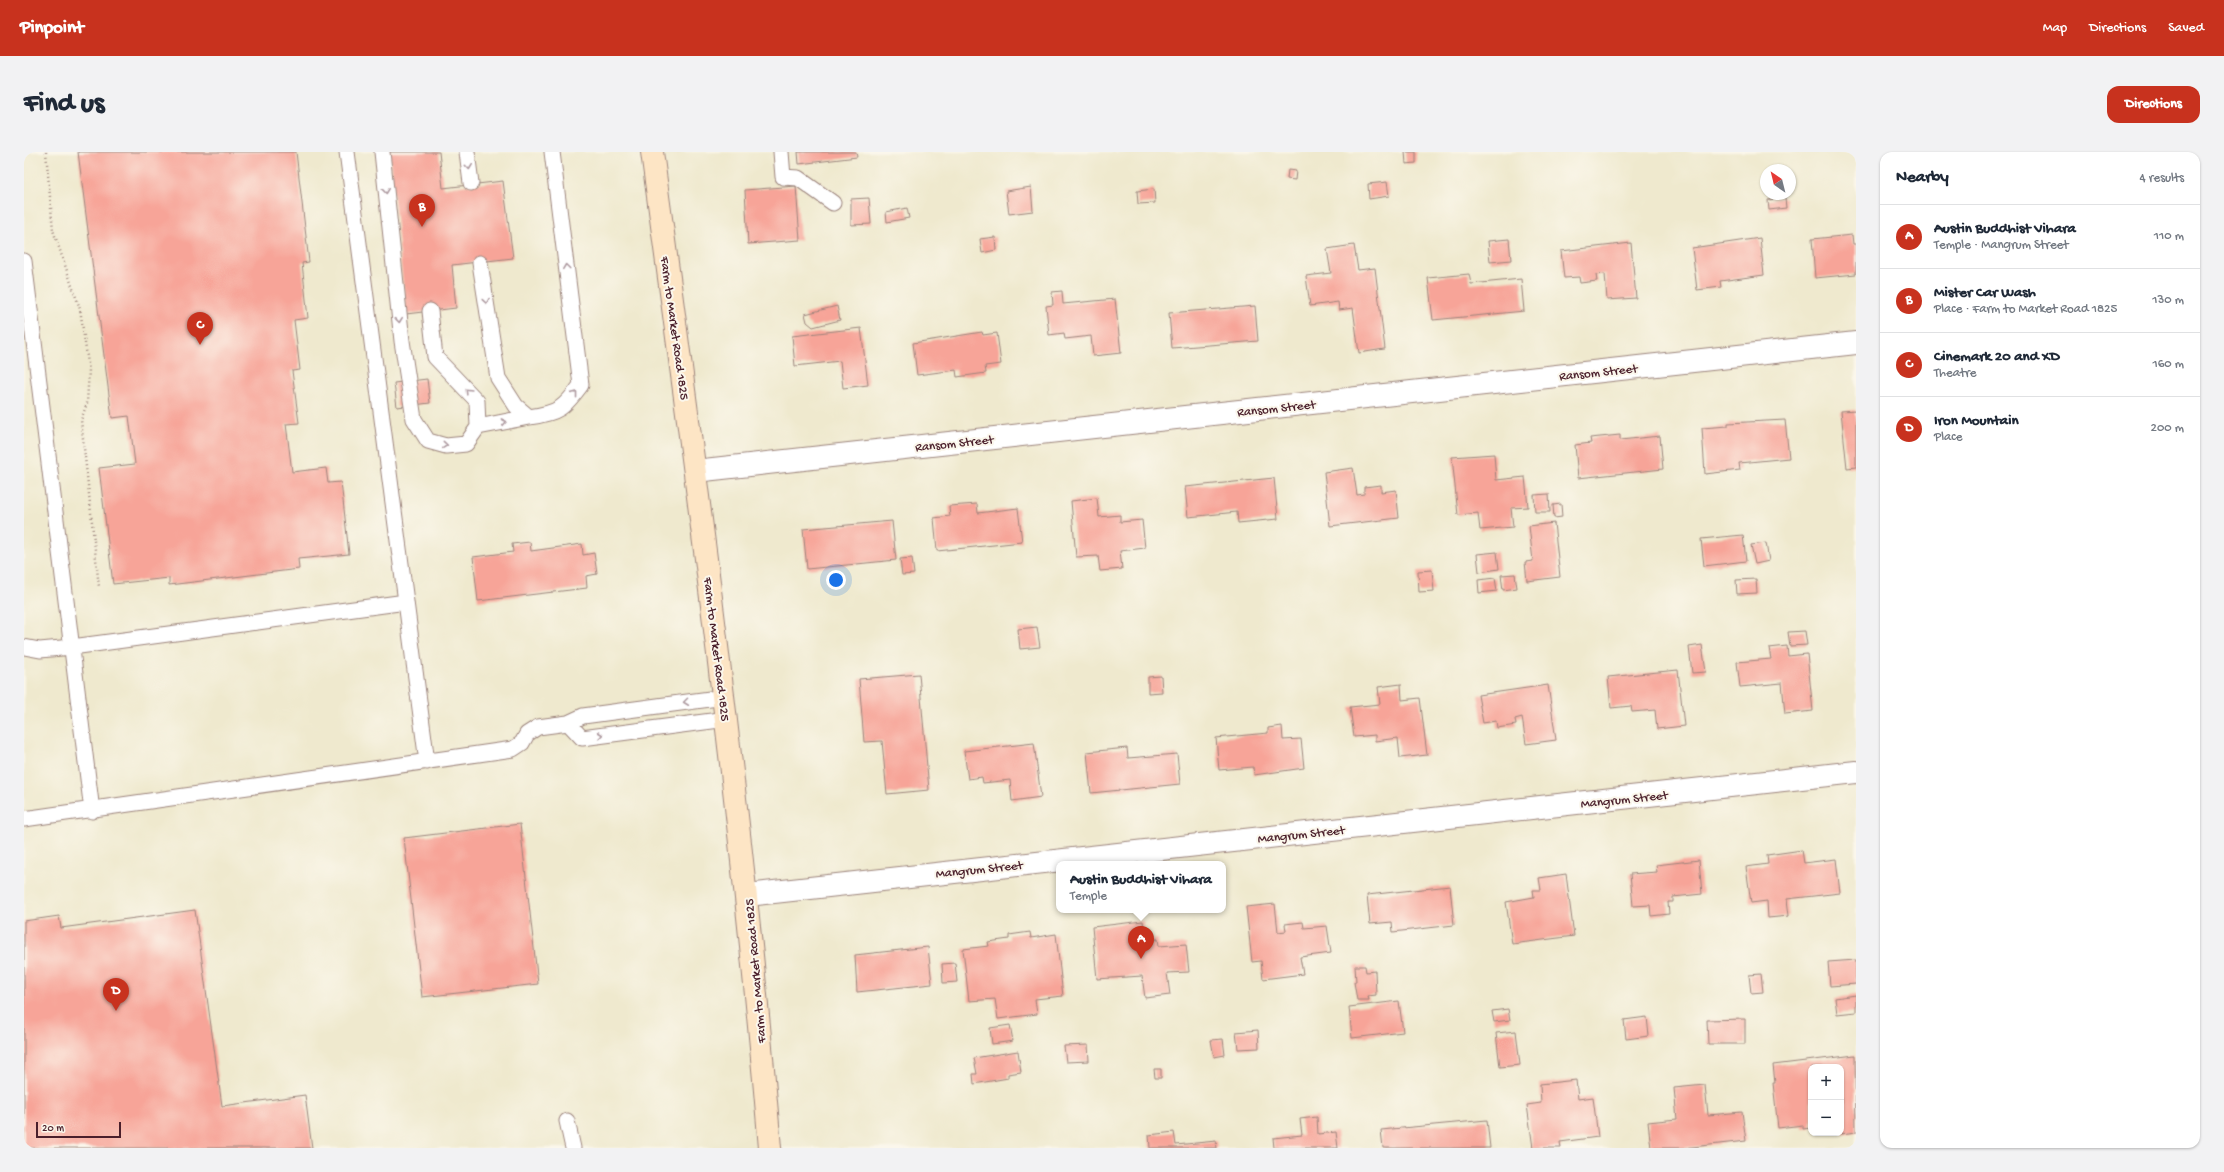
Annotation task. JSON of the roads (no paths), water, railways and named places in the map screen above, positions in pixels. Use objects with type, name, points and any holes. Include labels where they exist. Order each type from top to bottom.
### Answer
[{"type":"main road","name":"Farm to Market Road 1825","points":[[652,152],[725,697],[747,895],[770,1148]]},
{"type":"street","name":"Ransom Street","points":[[695,471],[1856,343]]},
{"type":"street","name":"Mangrum Street","points":[[747,895],[1856,772]]},
{"type":"lane","points":[[347,152],[427,762]]},
{"type":"lane","points":[[382,152],[402,341],[414,419],[428,441],[446,446],[466,444],[478,427],[477,401],[435,357],[430,311]]},
{"type":"lane","points":[[468,152],[471,183]]},
{"type":"lane","points":[[478,427],[544,415],[564,407],[582,385],[552,152]]},
{"type":"lane","points":[[781,152],[783,177],[798,178],[833,203]]},
{"type":"lane","points":[[24,261],[92,810]]},
{"type":"lane","points":[[480,263],[498,378],[516,406],[529,417]]},
{"type":"lane","points":[[24,647],[40,650],[72,647],[406,602]]},
{"type":"lane","points":[[24,819],[513,749],[522,743],[527,734],[538,727],[568,723],[583,716],[725,697]]},
{"type":"lane","points":[[568,723],[582,738],[727,719]]},
{"type":"lane","points":[[567,1121],[573,1148]]},
{"type":"place","name":"Mister Car Wash","points":[[422,227]]},
{"type":"place","name":"Cinemark 20 and XD","points":[[200,345]]},
{"type":"place","name":"Austin Buddhist Vihara","points":[[1141,959]]},
{"type":"place","name":"Iron Mountain","points":[[116,1011]]}]
